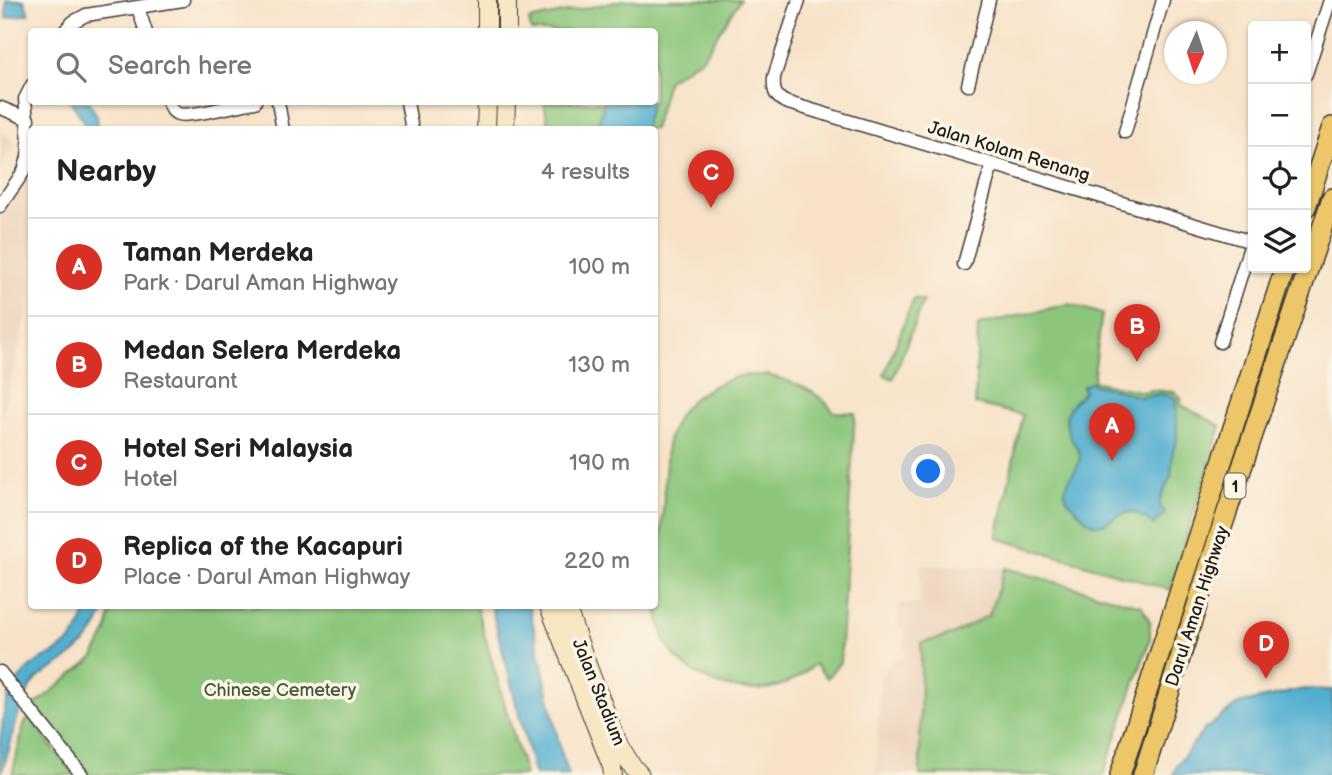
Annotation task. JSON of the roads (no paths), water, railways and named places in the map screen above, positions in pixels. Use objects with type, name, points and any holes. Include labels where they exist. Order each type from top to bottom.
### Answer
[{"type":"main road","points":[[487,0],[487,28]]},
{"type":"main road","points":[[507,28],[508,0]]},
{"type":"main road","points":[[486,126],[487,105]]},
{"type":"main road","points":[[505,126],[506,105]]},
{"type":"main road","points":[[1311,192],[1332,127]]},
{"type":"main road","name":"Darul Aman Highway","points":[[1143,775],[1220,533],[1332,198]]},
{"type":"main road","name":"Darul Aman Highway","points":[[1120,775],[1283,273]]},
{"type":"main road","name":"Jalan Stadium","points":[[550,609],[613,775]]},
{"type":"main road","name":"Jalan Stadium","points":[[567,609],[608,719],[627,761],[640,775]]},
{"type":"street","points":[[68,28],[86,15],[183,0]]},
{"type":"street","name":"Jalan Kolam Renang","points":[[799,0],[774,77],[773,86],[779,99],[1248,238]]},
{"type":"street","points":[[968,85],[989,0]]},
{"type":"street","points":[[1125,132],[1163,0]]},
{"type":"street","points":[[1311,59],[1330,0]]},
{"type":"street","points":[[138,8],[145,28]]},
{"type":"street","points":[[0,206],[24,171],[28,158],[25,99],[28,93]]},
{"type":"street","points":[[0,108],[25,99]]},
{"type":"street","points":[[169,105],[174,113],[187,115],[239,105]]},
{"type":"street","points":[[279,105],[282,126]]},
{"type":"street","points":[[408,105],[411,126]]},
{"type":"street","points":[[0,108],[28,119]]},
{"type":"street","points":[[964,264],[992,164]]},
{"type":"street","points":[[1220,342],[1248,252]]},
{"type":"street","points":[[4,676],[82,775]]},
{"type":"water","points":[[6,0],[24,0],[29,14],[6,18]]},
{"type":"water","points":[[73,105],[91,105],[97,116],[98,126],[85,126]]},
{"type":"water","points":[[603,105],[650,105],[645,126],[598,126]]},
{"type":"water","points":[[1091,382],[1139,397],[1161,394],[1172,396],[1176,400],[1177,441],[1173,450],[1171,476],[1160,500],[1160,506],[1165,513],[1154,525],[1131,512],[1119,515],[1104,524],[1093,524],[1066,496],[1066,486],[1078,466],[1080,457],[1067,427],[1067,412],[1084,391],[1082,387]]},
{"type":"water","points":[[86,609],[104,609],[99,624],[83,646],[39,677],[29,689],[0,775],[3,721],[11,690],[29,668],[67,644],[83,621]]},
{"type":"water","points":[[492,609],[530,609],[560,748],[569,775],[534,773]]},
{"type":"water","points":[[1303,689],[1332,690],[1332,775],[1173,775],[1177,765],[1204,730],[1238,704]]},
{"type":"place","name":"Hotel Seri Malaysia","points":[[711,208]]},
{"type":"place","name":"Medan Selera Merdeka","points":[[1137,362]]},
{"type":"place","name":"Taman Merdeka","points":[[1112,461]]},
{"type":"place","name":"Replica of the Kacapuri","points":[[1266,679]]},
{"type":"park label","name":"Chinese Cemetery","points":[[280,690]]}]
